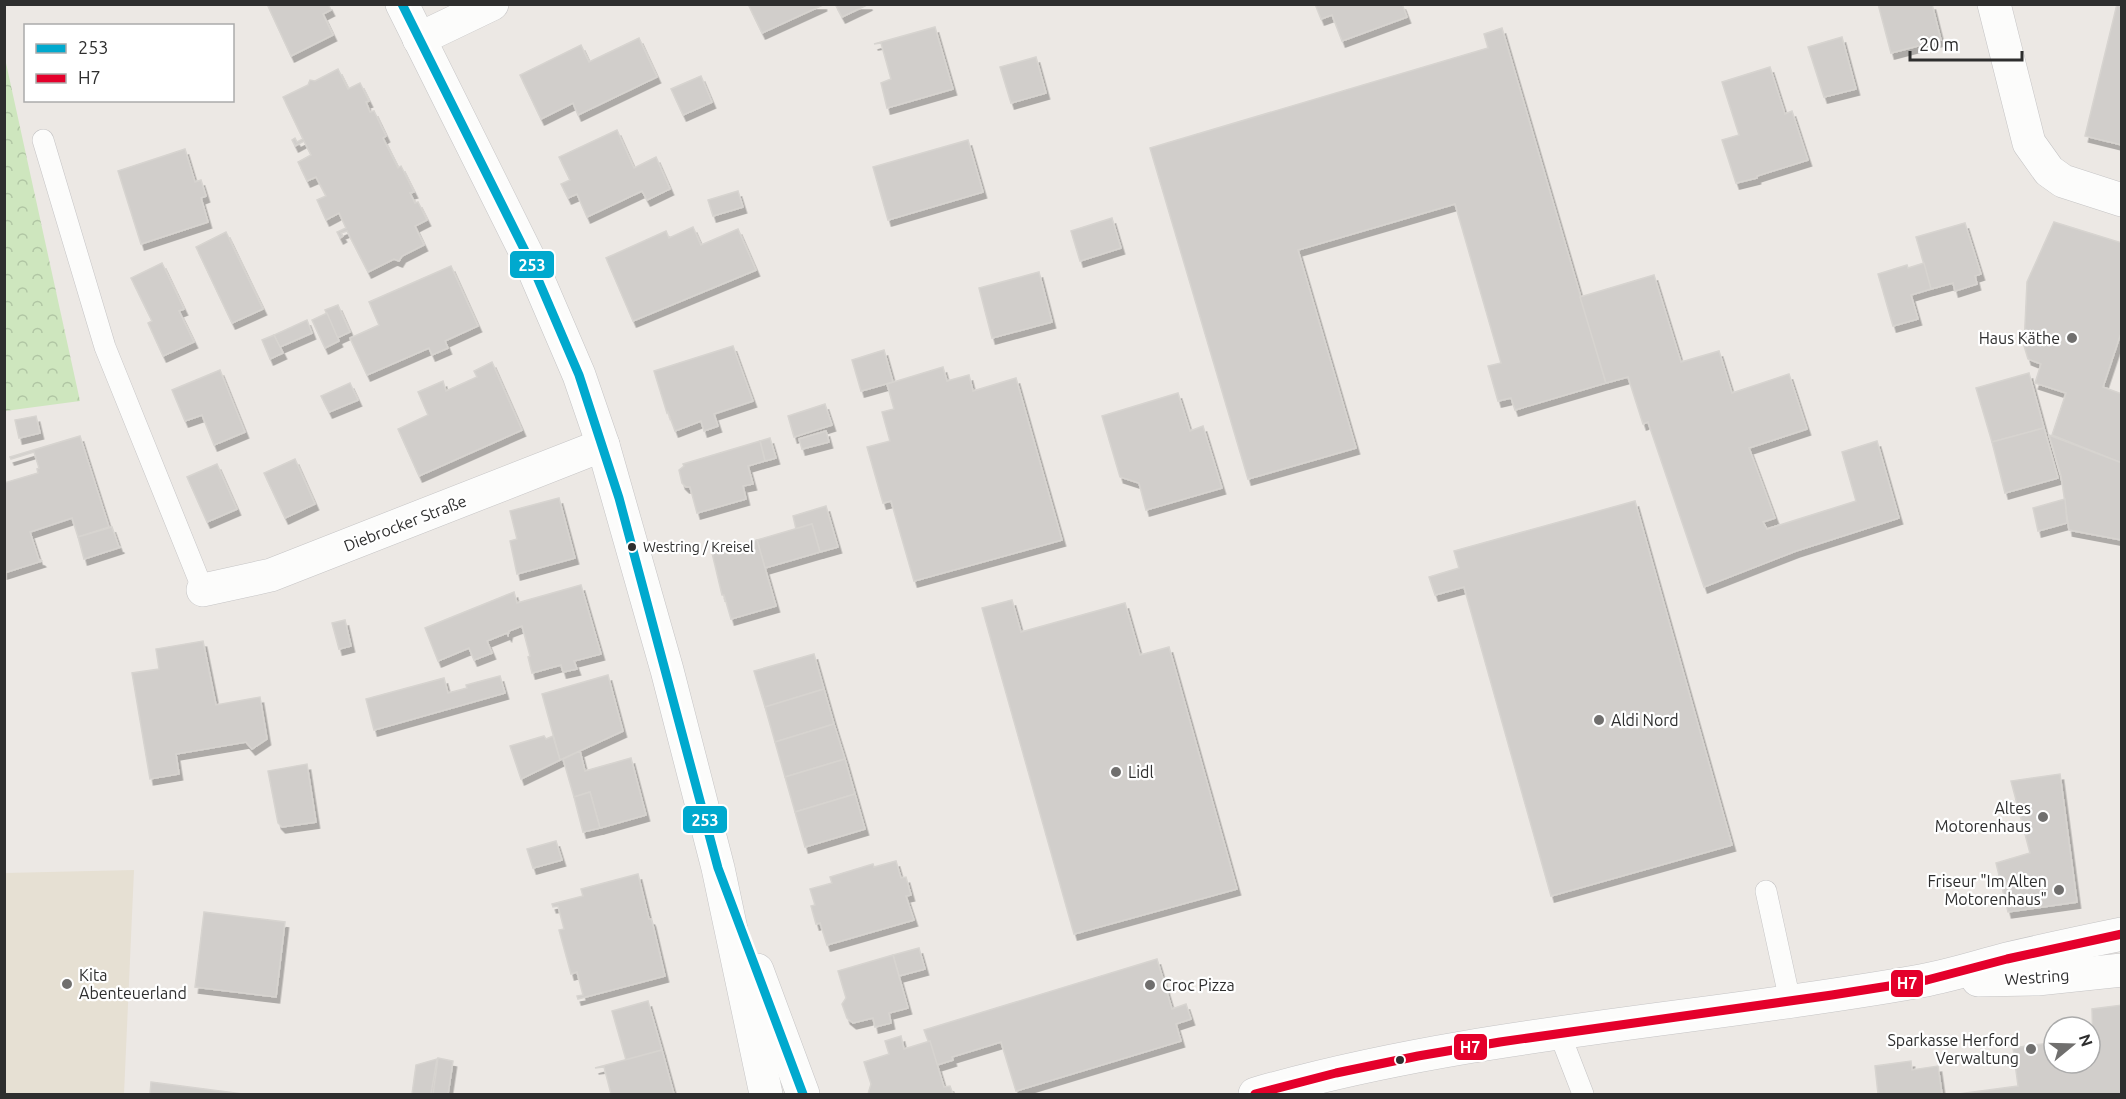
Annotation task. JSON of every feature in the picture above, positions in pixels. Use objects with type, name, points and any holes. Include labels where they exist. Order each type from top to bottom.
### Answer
[{"type":"street","points":[[402,4],[531,263],[579,375],[603,445],[667,670],[718,868],[766,1095]]},
{"type":"street","points":[[419,39],[492,4]]},
{"type":"street","points":[[1994,4],[2029,143],[2049,171],[2063,181],[2121,200]]},
{"type":"street","name":"Diebrocker Straße","points":[[203,590],[271,575],[603,445]]},
{"type":"street","points":[[718,868],[803,1095]]},
{"type":"street","name":"Westring","points":[[1255,1095],[1306,1080],[1401,1059],[1559,1032],[1917,982],[2032,953],[2121,934]]},
{"type":"street","name":"Westring","points":[[1917,982],[2037,979],[2121,970]]},
{"type":"lane","points":[[43,140],[105,347],[203,590]]},
{"type":"lane","points":[[1766,891],[1790,1001]]},
{"type":"lane","points":[[1559,1032],[1583,1095]]},
{"type":"shaded area","name":"Kita Abenteuerland","points":[[134,870],[124,1094],[5,1094],[5,873]]},
{"type":"green space","points":[[4,54],[80,401],[5,411],[4,411]]},
{"type":"building","points":[[267,4],[328,4],[331,10],[323,14],[333,35],[291,56]]},
{"type":"building","points":[[748,4],[823,4],[823,5],[762,33]]},
{"type":"building","points":[[835,4],[869,4],[842,17]]},
{"type":"building","points":[[1315,4],[1402,4],[1407,17],[1342,41],[1332,15],[1321,19]]},
{"type":"building","points":[[1878,4],[1932,4],[1941,40],[1891,53]]},
{"type":"building","points":[[2117,4],[2122,4],[2122,145],[2085,136]]},
{"type":"building","points":[[935,27],[953,89],[887,108],[881,83],[891,79],[881,43],[874,44]]},
{"type":"building","points":[[1502,28],[1606,383],[1515,410],[1511,398],[1498,401],[1488,366],[1501,363],[1455,204],[1298,250],[1356,448],[1248,479],[1150,148],[1488,48],[1484,34]]},
{"type":"building","points":[[1842,37],[1856,89],[1824,97],[1808,47]]},
{"type":"building","points":[[639,38],[657,77],[578,115],[573,103],[541,119],[520,75],[581,45],[589,62]]},
{"type":"building","points":[[1036,57],[1046,93],[1011,103],[1000,67]]},
{"type":"building","points":[[1770,67],[1785,114],[1792,111],[1808,160],[1736,183],[1722,140],[1739,135],[1722,82]]},
{"type":"building","points":[[338,69],[348,89],[360,83],[369,101],[366,102],[370,112],[374,111],[386,136],[383,138],[398,168],[401,166],[414,192],[410,193],[415,203],[418,202],[427,220],[415,226],[424,245],[402,256],[399,261],[394,259],[368,272],[347,231],[341,233],[343,236],[340,238],[337,232],[346,228],[339,213],[326,220],[317,200],[326,196],[316,177],[307,181],[298,162],[311,155],[304,141],[295,146],[292,140],[295,138],[297,142],[303,139],[283,97],[308,85],[310,80],[315,81]]},
{"type":"building","points":[[701,76],[712,102],[683,115],[671,89]]},
{"type":"building","points":[[617,130],[634,168],[656,157],[670,189],[647,200],[642,191],[587,217],[577,194],[568,198],[561,184],[570,180],[559,157]]},
{"type":"building","points":[[968,140],[983,192],[888,220],[873,167]]},
{"type":"building","points":[[185,149],[195,182],[201,180],[206,196],[201,198],[208,222],[141,244],[118,171]]},
{"type":"building","points":[[738,191],[743,207],[713,216],[708,200]]},
{"type":"building","points":[[1112,218],[1121,248],[1080,261],[1071,231]]},
{"type":"building","name":"Haus Käthe","points":[[2054,222],[2122,243],[2122,330],[2103,387],[2122,394],[2122,463],[2052,435],[2066,393],[2035,383],[2041,364],[2028,359],[2024,346],[2027,282]]},
{"type":"building","points":[[1965,223],[1981,274],[1975,276],[1977,284],[1955,291],[1953,283],[1931,289],[1916,237]]},
{"type":"building","points":[[693,227],[701,245],[738,229],[756,270],[633,321],[606,258],[666,231],[669,238]]},
{"type":"building","points":[[226,232],[263,309],[232,323],[196,247]]},
{"type":"building","points":[[162,263],[184,309],[179,311],[194,342],[163,356],[148,323],[152,321],[131,278]]},
{"type":"building","points":[[1924,263],[1931,289],[1911,295],[1918,319],[1893,326],[1878,274],[1907,265],[1908,268]]},
{"type":"building","points":[[451,266],[478,326],[445,341],[448,348],[432,355],[429,348],[367,375],[350,338],[379,325],[369,302]]},
{"type":"building","points":[[1039,272],[1052,322],[992,338],[979,288]]},
{"type":"building","points":[[1654,275],[1681,362],[1719,351],[1732,393],[1789,374],[1807,429],[1749,448],[1775,518],[1763,522],[1767,529],[1856,501],[1842,452],[1877,441],[1899,518],[1796,551],[1704,587],[1648,422],[1643,424],[1628,377],[1606,383],[1580,297]]},
{"type":"building","points":[[338,305],[350,332],[337,338],[325,310]]},
{"type":"building","points":[[327,313],[339,341],[325,348],[312,320]]},
{"type":"building","points":[[307,320],[312,333],[280,347],[274,335]]},
{"type":"building","points":[[274,335],[283,353],[270,359],[262,340]]},
{"type":"building","points":[[733,346],[753,401],[714,414],[718,426],[704,431],[701,421],[675,431],[654,371]]},
{"type":"building","points":[[884,350],[893,382],[861,391],[852,360]]},
{"type":"building","points":[[492,362],[522,430],[419,476],[398,429],[428,415],[418,392],[443,381],[446,391],[477,377],[474,371]]},
{"type":"building","points":[[943,367],[947,381],[969,375],[973,391],[1016,378],[1062,540],[914,581],[891,501],[883,503],[867,447],[890,441],[882,412],[894,409],[887,384]]},
{"type":"building","points":[[220,370],[245,432],[214,445],[202,415],[185,421],[172,390]]},
{"type":"building","points":[[2029,373],[2044,428],[1992,442],[1976,388]]},
{"type":"building","points":[[350,383],[358,400],[329,412],[321,396]]},
{"type":"building","points":[[1178,393],[1190,431],[1203,426],[1222,488],[1146,510],[1139,483],[1120,477],[1102,416]]},
{"type":"building","points":[[825,404],[832,425],[794,437],[788,416]]},
{"type":"building","points":[[36,416],[40,433],[19,438],[15,420]]},
{"type":"building","points":[[2044,428],[2058,478],[2005,493],[1992,442]]},
{"type":"building","points":[[826,431],[829,442],[802,449],[799,439]]},
{"type":"building","points":[[2049,435],[2122,463],[2122,540],[2069,530],[2061,476]]},
{"type":"building","points":[[80,436],[109,527],[78,537],[72,518],[30,532],[39,560],[42,561],[4,573],[4,483],[38,473],[39,468],[34,452],[11,459],[10,457]]},
{"type":"building","points":[[770,438],[776,458],[765,461],[760,441]]},
{"type":"building","points":[[760,441],[765,461],[748,466],[753,484],[743,486],[746,499],[697,513],[690,487],[682,483],[679,470],[684,466],[683,464]]},
{"type":"building","points":[[295,459],[315,504],[285,518],[264,473]]},
{"type":"building","points":[[217,464],[237,509],[207,522],[187,477]]},
{"type":"building","points":[[559,498],[575,558],[517,574],[510,541],[517,539],[510,511]]},
{"type":"building","points":[[2065,499],[2067,523],[2038,531],[2033,508]]},
{"type":"building","name":"Aldi Nord","points":[[1635,501],[1732,845],[1551,896],[1464,587],[1435,595],[1429,577],[1459,568],[1454,551]]},
{"type":"building","points":[[826,506],[838,547],[820,552],[812,524],[796,529],[793,516]]},
{"type":"building","points":[[812,524],[820,552],[765,568],[757,540]]},
{"type":"building","points":[[112,527],[119,547],[121,547],[84,559],[78,537]]},
{"type":"building","points":[[757,540],[776,606],[731,619],[724,595],[722,595],[712,553]]},
{"type":"building","points":[[581,585],[601,654],[574,661],[577,669],[563,672],[561,665],[532,673],[522,626],[509,631],[508,635],[507,633],[487,641],[492,653],[474,660],[469,648],[438,661],[425,628],[514,592],[517,603]]},
{"type":"building","name":"Lidl","points":[[1012,600],[1021,632],[1125,603],[1140,655],[1169,647],[1237,889],[1074,934],[982,608]]},
{"type":"building","points":[[345,620],[351,646],[339,649],[332,623]]},
{"type":"building","points":[[203,641],[216,705],[260,697],[267,739],[252,749],[246,742],[176,754],[179,774],[150,779],[132,673],[159,669],[156,649]]},
{"type":"building","points":[[814,654],[824,689],[765,707],[754,671]]},
{"type":"building","points":[[608,675],[623,731],[560,760],[542,694]]},
{"type":"building","points":[[500,676],[505,693],[374,730],[366,699],[444,678],[448,693],[467,688],[466,685]]},
{"type":"building","points":[[824,689],[834,724],[775,742],[765,707]]},
{"type":"building","points":[[834,724],[845,759],[785,777],[775,742]]},
{"type":"building","points":[[544,736],[546,739],[553,736],[560,760],[521,779],[510,746]]},
{"type":"building","points":[[580,751],[585,771],[631,758],[646,815],[600,828],[590,792],[574,797],[563,759]]},
{"type":"building","points":[[845,759],[855,794],[795,812],[785,777]]},
{"type":"building","points":[[307,764],[316,822],[282,827],[278,823],[268,771]]},
{"type":"building","name":"Altes Motorenhaus","points":[[2060,774],[2077,902],[2008,912],[1996,863],[2030,853],[2011,781]]},
{"type":"building","points":[[590,792],[600,828],[583,832],[574,797]]},
{"type":"building","points":[[855,794],[865,829],[805,847],[795,812]]},
{"type":"building","points":[[556,841],[562,860],[533,868],[527,849]]},
{"type":"building","points":[[896,861],[901,878],[906,877],[911,895],[906,896],[914,920],[827,945],[820,923],[816,924],[811,906],[815,905],[810,889],[832,883],[830,877],[873,864],[874,867]]},
{"type":"building","points":[[638,874],[665,976],[578,999],[577,996],[583,995],[577,972],[571,974],[559,930],[564,929],[558,906],[553,907],[552,904],[583,896],[581,889]]},
{"type":"building","points":[[204,912],[285,922],[276,997],[195,987]]},
{"type":"building","points":[[919,948],[925,969],[899,976],[893,955]]},
{"type":"building","points":[[893,955],[908,1008],[889,1013],[891,1023],[875,1027],[873,1018],[853,1023],[847,1018],[842,1004],[846,998],[838,971]]},
{"type":"building","points":[[1157,959],[1172,1009],[1186,1004],[1191,1019],[1176,1024],[1181,1041],[1016,1091],[1001,1042],[952,1057],[953,1060],[937,1065],[924,1030]]},
{"type":"building","points":[[648,1001],[662,1050],[626,1060],[612,1011]]},
{"type":"building","name":"Sparkasse Herford Verwaltung","points":[[2122,1005],[2122,1094],[1958,1094],[2018,1086],[2013,1048],[2042,1044],[2042,1075],[2102,1075],[2102,1015],[2092,1015],[2092,1009]]},
{"type":"building","points":[[901,1036],[904,1049],[930,1041],[944,1087],[950,1086],[953,1094],[868,1094],[871,1084],[864,1062],[889,1054],[885,1041]]},
{"type":"building","points":[[662,1050],[674,1094],[611,1094],[604,1067],[595,1068]]},
{"type":"building","points":[[438,1058],[453,1061],[448,1094],[433,1094]]},
{"type":"building","points":[[437,1059],[431,1094],[412,1094],[416,1065]]},
{"type":"building","name":"Sparkasse Herford Verwaltung","points":[[1911,1061],[1912,1070],[1938,1066],[1942,1094],[1878,1094],[1875,1066]]},
{"type":"building","points":[[151,1082],[243,1094],[150,1094]]},
{"type":"transit line","name":"253","points":[[402,4],[531,263],[579,375],[619,498],[718,868],[803,1094]]},
{"type":"transit line","name":"H7","points":[[1255,1094],[1336,1073],[1500,1042],[1927,980],[2007,959],[2122,934]]},
{"type":"place","name":"Haus Käthe","points":[[2072,338]]},
{"type":"place","name":"Westring / Kreisel","points":[[632,547]]},
{"type":"place","name":"Aldi Nord","points":[[1599,720]]},
{"type":"place","name":"Lidl","points":[[1116,772]]},
{"type":"place","name":"Altes Motorenhaus","points":[[2043,817]]},
{"type":"place","name":"Friseur \"Im Alten Motorenhaus\"","points":[[2059,890]]},
{"type":"place","name":"Kita Abenteuerland","points":[[67,984]]},
{"type":"place","name":"Croc Pizza","points":[[1150,985]]},
{"type":"place","name":"Sparkasse Herford Verwaltung","points":[[2031,1049]]}]
